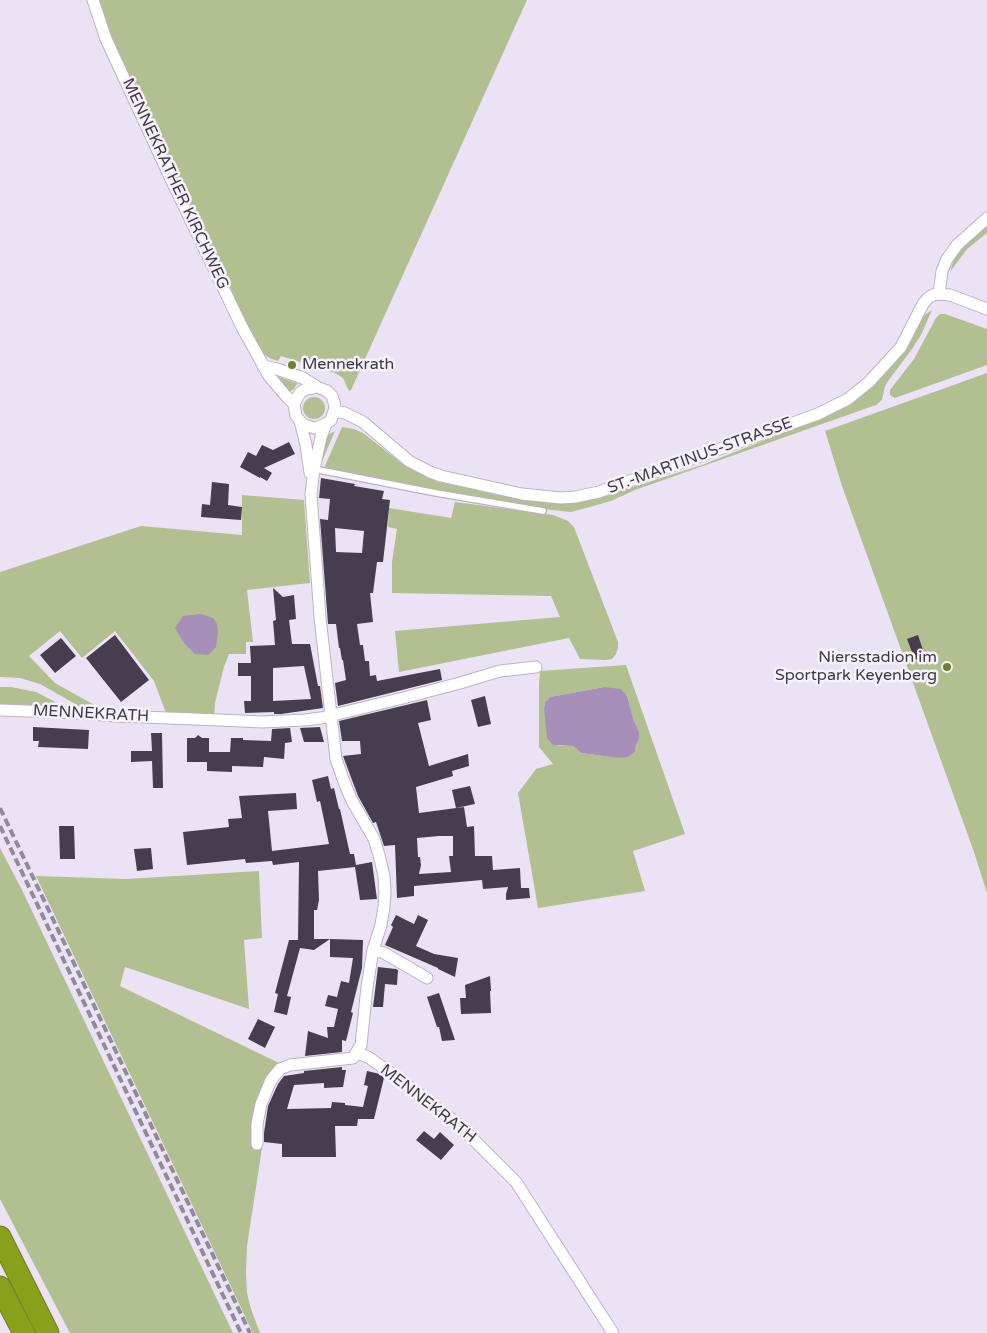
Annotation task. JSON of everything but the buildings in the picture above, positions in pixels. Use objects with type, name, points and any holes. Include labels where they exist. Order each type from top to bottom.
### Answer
[{"type":"highway","points":[[0,1237],[48,1333]]},
{"type":"highway","points":[[0,1287],[24,1333]]},
{"type":"street","name":"MENNEKRATHER KIRCHWEG","points":[[93,0],[106,39],[238,318],[274,383],[294,404],[296,416],[300,421]]},
{"type":"street","points":[[987,218],[957,245],[947,259],[942,271],[939,294],[950,295],[987,309]]},
{"type":"street","name":"ST.-MARTINUS-STRASSE","points":[[334,411],[345,413],[363,422],[409,461],[441,476],[522,494],[560,498],[575,497],[599,492],[818,414],[848,399],[869,382],[888,362],[901,347],[928,298],[939,294]]},
{"type":"street","points":[[263,366],[303,378],[316,387],[327,391],[332,396],[334,411],[331,420],[326,424],[310,427],[300,421]]},
{"type":"street","points":[[294,404],[300,393],[316,387]]},
{"type":"street","points":[[300,421],[312,484]]},
{"type":"street","points":[[257,1144],[257,1124],[261,1104],[271,1080],[280,1069],[290,1064],[353,1058],[362,1045],[367,987],[384,907],[384,876],[379,855],[374,839],[351,799],[336,759],[330,715],[316,564],[312,494],[314,469],[326,424]]},
{"type":"street","name":"MENNEKRATH","points":[[0,710],[78,712],[116,716],[262,722],[305,720],[321,718],[500,671],[536,666]]},
{"type":"street","points":[[374,950],[384,953],[427,978]]},
{"type":"street","name":"MENNEKRATH","points":[[357,1053],[368,1057],[391,1073],[458,1124],[516,1182],[613,1333]]},
{"type":"lane","points":[[314,469],[436,493],[543,511]]},
{"type":"green space","points":[[99,0],[527,0],[351,390],[349,391],[343,378],[335,373],[281,356],[278,361],[272,359],[266,356],[257,344],[133,89],[108,31]]},
{"type":"green space","points":[[987,225],[987,233],[967,249],[950,272],[954,259],[959,252],[974,235]]},
{"type":"green space","points":[[932,310],[921,335],[888,381],[882,400],[876,405],[635,490],[611,501],[571,512],[489,500],[324,468],[342,427],[363,433],[404,465],[438,482],[523,499],[601,497],[702,465],[831,414],[849,404],[868,390],[890,367],[910,343],[923,316]]},
{"type":"green space","points":[[940,314],[945,314],[987,329],[987,365],[895,398],[890,395],[890,390],[914,359]]},
{"type":"green space","name":"Niersstadion im Sportpark Keyenberg","points":[[987,373],[987,893],[974,852],[842,486],[825,431]]},
{"type":"green space","points":[[276,376],[297,384],[293,390],[288,392]]},
{"type":"green space","points":[[310,397],[318,397],[325,404],[325,412],[318,419],[310,419],[303,412],[303,404]]},
{"type":"green space","points":[[335,431],[321,464],[326,436]]},
{"type":"green space","points":[[242,495],[304,500],[310,583],[247,590],[253,642],[246,642],[246,654],[229,654],[215,703],[214,716],[166,713],[154,681],[115,631],[82,658],[60,631],[29,656],[55,683],[98,707],[98,710],[86,710],[40,684],[20,678],[0,677],[0,572],[141,526],[242,535]]},
{"type":"green space","points":[[455,502],[553,515],[568,521],[574,527],[618,642],[616,654],[612,659],[580,659],[569,638],[399,672],[395,631],[560,617],[551,596],[392,593],[392,562],[397,529],[388,527],[389,508],[451,518]]},
{"type":"green space","points":[[626,665],[685,834],[633,851],[645,891],[538,908],[518,793],[536,769],[553,764],[539,747],[540,671]],"holes":[[[604,687],[627,696],[639,732],[635,752],[618,758],[581,753],[573,746],[558,746],[544,709],[545,702],[550,697]]]},
{"type":"green space","points":[[0,687],[11,687],[36,692],[63,706],[0,704]]},
{"type":"green space","points":[[0,848],[22,890],[233,1333],[70,1333],[0,1199]]},
{"type":"green space","points":[[259,871],[262,938],[244,940],[249,1009],[125,967],[120,986],[281,1064],[270,1075],[253,1144],[262,1148],[247,1246],[247,1293],[260,1333],[253,1333],[36,876],[126,879]]},
{"type":"shaded area","points":[[201,614],[213,618],[217,624],[216,647],[208,655],[195,654],[184,643],[175,628],[183,616]]},
{"type":"shaded area","points":[[604,687],[621,689],[627,696],[639,732],[635,752],[628,757],[618,758],[581,753],[573,746],[553,745],[547,738],[545,702],[550,697]]},
{"type":"railway","points":[[0,808],[250,1333]]},
{"type":"railway","points":[[0,826],[241,1333]]},
{"type":"place","name":"Mennekrath","points":[[292,365]]},
{"type":"place","name":"Niersstadion im Sportpark Keyenberg","points":[[947,667]]}]
